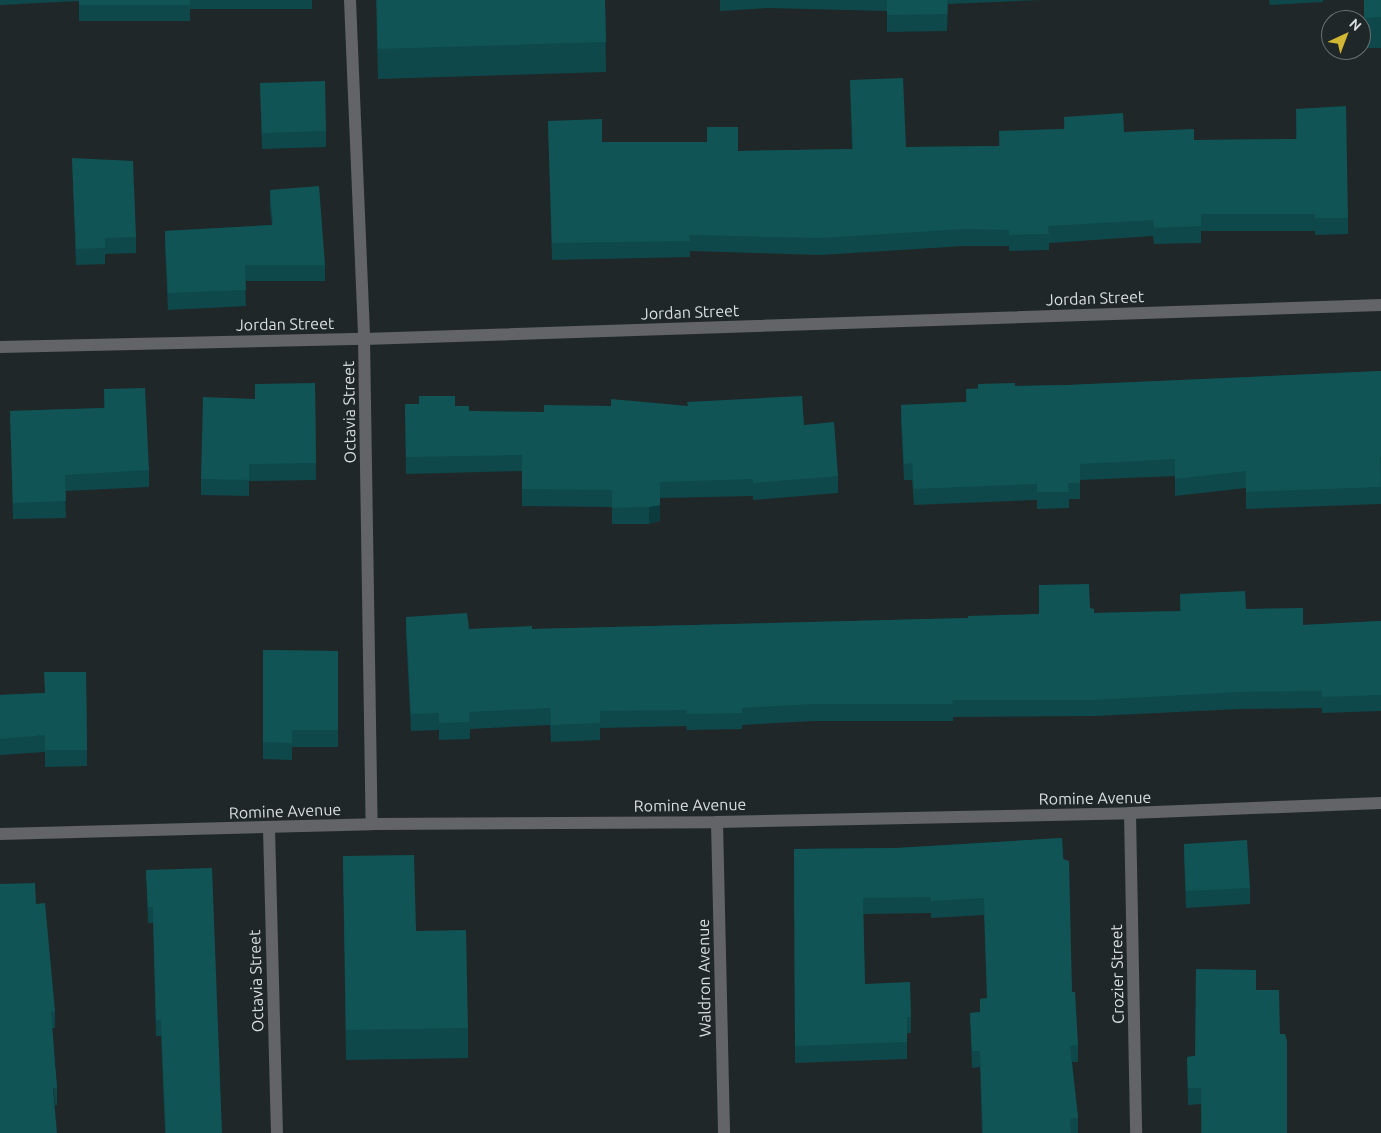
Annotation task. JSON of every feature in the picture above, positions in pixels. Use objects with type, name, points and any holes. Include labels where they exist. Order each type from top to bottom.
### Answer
[{"type":"street","name":"Octavia Street","points":[[350,0],[364,339],[372,824]]},
{"type":"street","name":"Jordan Street","points":[[0,347],[364,339],[1381,305]]},
{"type":"street","name":"Romine Avenue","points":[[0,834],[268,829],[372,824],[717,822],[1130,813],[1381,803]]},
{"type":"street","name":"Crozier Street","points":[[1130,813],[1136,1133]]},
{"type":"street","name":"Waldron Avenue","points":[[717,822],[724,1133]]},
{"type":"street","name":"Octavia Street","points":[[268,829],[277,1133]]},
{"type":"building","points":[[79,0],[190,0],[190,5],[79,5]]},
{"type":"building","points":[[377,0],[605,0],[606,42],[378,49]]},
{"type":"building","points":[[887,0],[947,0],[947,14],[887,15]]},
{"type":"building","points":[[1364,0],[1381,0],[1381,17],[1371,18],[1371,10],[1364,10]]},
{"type":"building","points":[[903,78],[906,147],[1000,146],[999,131],[1065,129],[1064,117],[1123,113],[1124,132],[1194,129],[1194,140],[1297,139],[1296,109],[1346,106],[1348,218],[1315,218],[1315,214],[1201,214],[1201,226],[1154,228],[1153,220],[1048,226],[1049,234],[1009,235],[1009,230],[964,229],[821,238],[689,235],[690,241],[552,243],[548,121],[602,119],[602,142],[707,142],[707,127],[738,127],[738,151],[853,149],[850,80]]},
{"type":"building","points":[[325,81],[326,131],[262,133],[260,83]]},
{"type":"building","points":[[72,158],[133,161],[136,237],[105,238],[105,248],[76,249]]},
{"type":"building","points":[[319,186],[325,265],[245,265],[246,290],[168,293],[165,231],[273,225],[270,190]]},
{"type":"building","points":[[1381,371],[1381,487],[1246,492],[1246,471],[1175,479],[1175,459],[1080,464],[1080,483],[1068,483],[1069,492],[1037,492],[1037,484],[914,489],[912,463],[904,464],[901,405],[967,402],[966,389],[978,389],[978,384],[1015,383],[1015,386],[1068,385]]},
{"type":"building","points":[[315,383],[316,463],[249,464],[249,480],[201,479],[203,397],[255,399],[255,384]]},
{"type":"building","points":[[145,388],[149,470],[65,475],[66,501],[13,503],[10,411],[105,408],[104,389]]},
{"type":"building","points":[[419,396],[455,396],[455,406],[469,406],[469,411],[544,412],[544,405],[611,406],[611,399],[688,406],[687,402],[802,396],[804,425],[834,422],[838,476],[753,483],[753,479],[660,482],[660,505],[612,508],[612,490],[522,489],[522,455],[406,457],[405,404],[419,404]]},
{"type":"building","points":[[1089,584],[1090,608],[1094,609],[1094,613],[1181,611],[1180,594],[1245,591],[1246,609],[1303,608],[1303,625],[1381,621],[1381,695],[1322,697],[1322,691],[1240,692],[1095,700],[952,700],[953,704],[813,704],[742,708],[742,713],[687,714],[686,710],[600,711],[600,723],[551,725],[550,708],[469,712],[470,722],[439,723],[439,713],[411,714],[406,617],[467,613],[469,629],[532,626],[532,629],[968,618],[968,616],[1039,614],[1039,585]]},
{"type":"building","points":[[263,650],[338,651],[338,730],[292,730],[292,743],[263,742]]},
{"type":"building","points":[[44,672],[86,672],[87,750],[45,750],[45,735],[0,739],[0,695],[45,693]]},
{"type":"building","points":[[1062,838],[1063,859],[1069,861],[1072,992],[1075,992],[1078,1045],[1070,1046],[1078,1118],[1070,1118],[1071,1133],[983,1133],[980,1051],[972,1051],[970,1013],[980,1012],[980,999],[987,998],[984,898],[931,901],[931,897],[863,898],[865,984],[910,982],[911,1017],[907,1017],[907,1042],[795,1046],[794,849],[897,848]]},
{"type":"building","points":[[1247,840],[1250,888],[1186,891],[1184,844]]},
{"type":"building","points":[[414,855],[416,931],[466,930],[468,1028],[346,1030],[343,856]]},
{"type":"building","points":[[212,868],[222,1133],[166,1133],[161,1020],[156,1020],[153,907],[148,907],[146,870]]},
{"type":"building","points":[[35,883],[36,904],[45,903],[55,1011],[51,1012],[57,1088],[53,1088],[57,1133],[0,1133],[0,884]]},
{"type":"building","points":[[1196,969],[1256,970],[1256,990],[1279,990],[1280,1034],[1285,1034],[1287,1041],[1287,1133],[1202,1133],[1201,1088],[1188,1088],[1187,1057],[1195,1056]]}]
